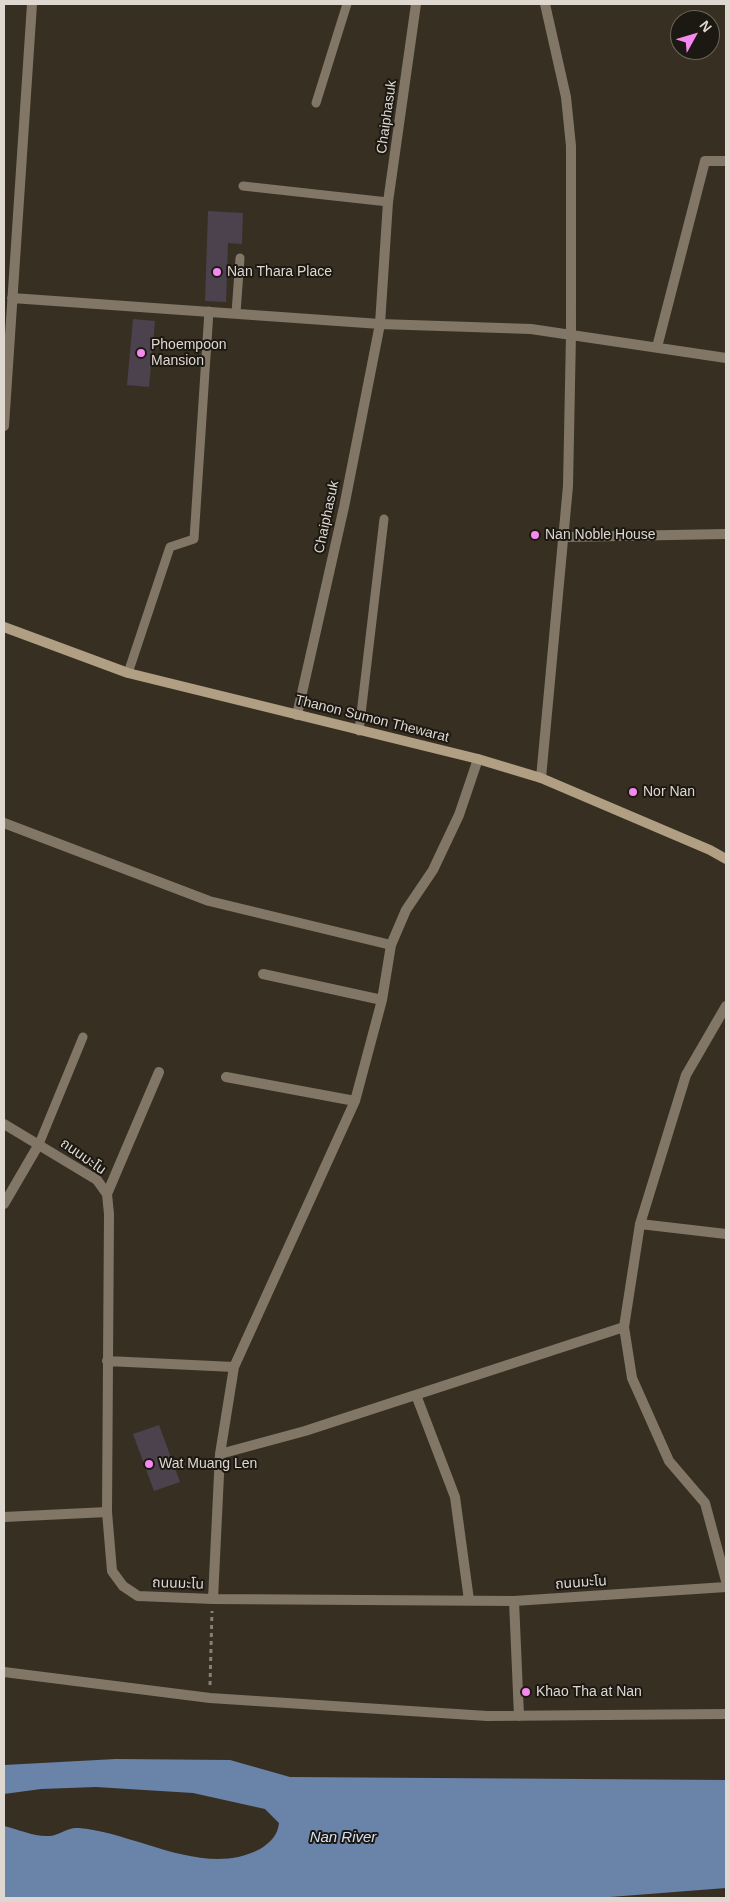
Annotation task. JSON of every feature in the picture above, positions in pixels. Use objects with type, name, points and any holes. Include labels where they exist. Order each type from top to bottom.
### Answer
[{"type":"street","points":[[4,426],[32,4]]},
{"type":"street","name":"Chaiphasuk","points":[[297,715],[344,507],[380,324],[388,202],[416,4]]},
{"type":"street","points":[[541,778],[568,486],[571,334],[571,146],[566,97],[545,4]]},
{"type":"street","points":[[657,347],[705,161],[726,161]]},
{"type":"street","points":[[12,298],[380,324],[532,329],[726,358]]},
{"type":"street","points":[[564,537],[726,534]]},
{"type":"street","name":"Thanon Sumon Thewarat","points":[[4,627],[128,673],[478,759],[541,778],[710,850],[726,859]]},
{"type":"street","points":[[213,1600],[220,1454],[234,1367],[355,1101],[382,1000],[391,945],[406,910],[433,870],[456,823],[478,759]]},
{"type":"street","points":[[4,823],[209,901],[391,945]]},
{"type":"street","points":[[263,974],[382,1000]]},
{"type":"street","points":[[726,1006],[722,1019],[686,1075],[640,1224],[624,1327],[632,1378],[669,1461],[705,1503],[726,1581]]},
{"type":"street","points":[[107,1194],[160,1072]]},
{"type":"street","points":[[226,1077],[355,1101]]},
{"type":"street","name":"ถนนมะโน","points":[[4,1124],[97,1180],[107,1194],[109,1214],[107,1512],[112,1570],[122,1586],[138,1596],[213,1600],[514,1601],[726,1587]]},
{"type":"street","points":[[4,1204],[39,1144]]},
{"type":"street","points":[[640,1224],[726,1234]]},
{"type":"street","points":[[220,1454],[305,1431],[624,1327]]},
{"type":"street","points":[[107,1361],[234,1367]]},
{"type":"street","points":[[416,1395],[455,1497],[470,1600]]},
{"type":"street","points":[[4,1517],[107,1512]]},
{"type":"street","points":[[514,1601],[519,1716]]},
{"type":"street","points":[[4,1672],[210,1698],[487,1716],[726,1714]]},
{"type":"lane","points":[[316,103],[347,4]]},
{"type":"lane","points":[[244,186],[388,202]]},
{"type":"lane","points":[[236,313],[240,258]]},
{"type":"lane","points":[[128,673],[170,547],[194,539],[209,311]]},
{"type":"lane","points":[[359,731],[384,519]]},
{"type":"lane","points":[[39,1144],[83,1038]]},
{"type":"path","points":[[210,1698],[213,1600]]},
{"type":"water","name":"Nan River","points":[[116,1759],[230,1760],[290,1777],[726,1780],[726,1888],[597,1898],[4,1898],[4,1826],[44,1836],[52,1836],[74,1828],[100,1831],[193,1857],[216,1859],[238,1857],[260,1849],[270,1841],[277,1831],[279,1823],[265,1809],[193,1793],[96,1787],[41,1789],[4,1794],[4,1765]]},
{"type":"building","name":"Nan Thara Place","points":[[208,211],[243,213],[242,244],[228,243],[226,302],[205,301]]},
{"type":"building","name":"Phoempoon Mansion","points":[[133,319],[155,321],[149,387],[127,385]]},
{"type":"building","points":[[159,1425],[180,1482],[154,1491],[133,1434]]},
{"type":"place","name":"Nan Thara Place","points":[[217,272]]},
{"type":"place","name":"Phoempoon Mansion","points":[[141,353]]},
{"type":"place","name":"Nan Noble House","points":[[535,535]]},
{"type":"place","name":"Nor Nan","points":[[633,792]]},
{"type":"place","name":"Wat Muang Len","points":[[149,1464]]},
{"type":"place","name":"Khao Tha at Nan","points":[[526,1692]]}]
